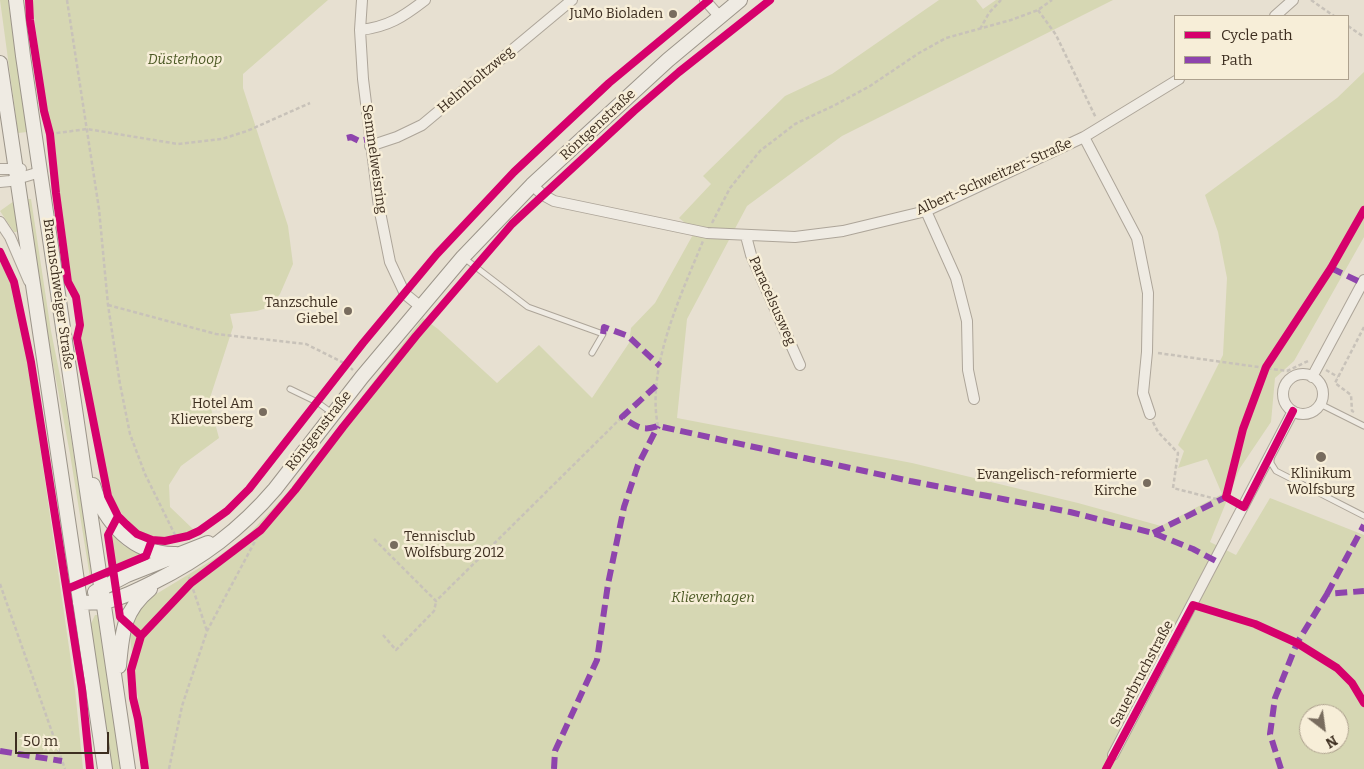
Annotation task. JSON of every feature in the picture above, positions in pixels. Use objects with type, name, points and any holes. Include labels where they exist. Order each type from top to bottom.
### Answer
[{"type":"main road","name":"Braunschweiger Straße","points":[[16,0],[128,769]]},
{"type":"main road","name":"Röntgenstraße","points":[[80,602],[103,595],[140,589],[177,570],[210,550],[253,513],[275,489],[362,377],[463,257],[532,185],[668,60],[740,0]]},
{"type":"main road","name":"Braunschweiger Straße","points":[[0,63],[105,769]]},
{"type":"main road","points":[[79,436],[95,493],[101,507],[113,525],[135,542],[149,549],[168,554],[181,553]]},
{"type":"main road","name":"Röntgenstraße","points":[[103,595],[127,575],[209,543],[232,530],[253,513]]},
{"type":"main road","points":[[122,725],[119,668],[121,637],[127,617],[138,599],[177,570]]},
{"type":"street","name":"Semmelweisring","points":[[362,0],[360,30],[363,79],[379,207],[390,262],[405,294],[421,307]]},
{"type":"street","points":[[360,30],[379,28],[402,17],[426,0]]},
{"type":"street","name":"Helmholtzweg","points":[[370,146],[397,137],[422,125],[572,0]]},
{"type":"street","points":[[704,0],[719,16]]},
{"type":"street","points":[[1276,15],[1293,0]]},
{"type":"street","name":"Albert-Schweitzer-Straße","points":[[532,185],[554,201],[707,233],[795,237],[843,231],[926,211],[1084,137],[1177,80]]},
{"type":"street","points":[[1084,137],[1137,238],[1148,293],[1147,352],[1143,393],[1150,414]]},
{"type":"street","points":[[0,169],[17,174]]},
{"type":"street","points":[[0,182],[17,174],[40,172]]},
{"type":"street","points":[[926,211],[956,278],[967,321],[968,370],[974,399]]},
{"type":"street","points":[[0,222],[10,237],[34,292]]},
{"type":"street","name":"Paracelsusweg","points":[[746,236],[751,255],[800,365]]},
{"type":"street","points":[[1312,376],[1364,280]]},
{"type":"street","points":[[1305,374],[1312,376],[1322,388],[1320,404],[1315,410],[1308,413],[1300,414],[1293,411],[1283,400],[1285,384],[1290,378],[1297,375],[1305,374]]},
{"type":"street","name":"Sauerbruchstraße","points":[[1113,755],[1293,411]]},
{"type":"lane","points":[[463,257],[528,307],[603,334],[592,353]]},
{"type":"lane","points":[[290,389],[317,402],[333,413]]},
{"type":"lane","points":[[1320,404],[1364,426]]},
{"type":"lane","points":[[1271,454],[1271,463],[1276,471],[1364,516]]},
{"type":"lane","points":[[1106,769],[1113,755]]},
{"type":"path","points":[[68,0],[99,209],[108,305],[130,434],[145,474],[174,539],[188,536]]},
{"type":"path","points":[[979,30],[989,13],[1001,0]]},
{"type":"path","points":[[658,426],[655,410],[656,386],[675,310],[707,233],[730,188],[760,151],[795,124],[870,86],[919,53],[946,38],[1011,20],[1038,10],[1052,0]]},
{"type":"path","points":[[1311,0],[1333,15]]},
{"type":"path","points":[[1038,10],[1056,35],[1100,126]]},
{"type":"path","points":[[1349,27],[1364,37]]},
{"type":"path","points":[[36,143],[50,133],[87,129],[178,144],[222,139],[247,131],[310,103]]},
{"type":"path","points":[[1244,507],[1226,498],[1243,429],[1266,367],[1331,268],[1364,210]]},
{"type":"path","points":[[108,305],[216,334],[306,344],[346,364],[362,377]]},
{"type":"path","points":[[1358,414],[1352,411],[1351,395],[1334,383],[1364,327]]},
{"type":"path","points":[[1147,352],[1266,367]]},
{"type":"path","points":[[340,372],[352,357]]},
{"type":"path","points":[[1150,414],[1158,432],[1178,453],[1173,488],[1220,500]]},
{"type":"path","points":[[383,635],[396,650],[434,611],[436,601],[622,417]]},
{"type":"path","points":[[245,542],[264,527]]},
{"type":"path","points":[[169,769],[182,706],[207,631],[264,527]]},
{"type":"path","points":[[374,539],[436,601]]},
{"type":"path","points":[[183,592],[191,583],[199,578]]},
{"type":"path","points":[[191,583],[207,631]]},
{"type":"path","points":[[0,584],[65,769]]},
{"type":"green space","points":[[0,0],[8,0],[27,132],[18,133]]},
{"type":"green space","name":"Düsterhoop","points":[[32,0],[328,0],[243,74],[243,88],[288,226],[293,264],[280,294],[270,307],[257,311],[230,314],[233,327],[209,401],[219,438],[181,466],[169,485],[170,507],[194,530],[172,538],[161,539],[151,537],[134,528],[121,512],[111,494],[80,338],[83,326],[79,295],[72,281],[59,192],[54,138],[46,109]]},
{"type":"green space","name":"Klieverhagen","points":[[939,0],[976,0],[983,9],[996,0],[1113,0],[842,136],[747,206],[687,319],[677,418],[912,463],[1078,503],[1161,526],[1222,494],[1207,459],[1178,468],[1184,451],[1178,445],[1223,355],[1227,278],[1218,232],[1205,195],[1337,98],[1364,72],[1364,237],[1294,361],[1275,378],[1271,422],[1240,468],[1210,542],[1236,555],[1270,498],[1364,535],[1364,769],[147,769],[129,629],[137,613],[148,599],[219,556],[250,533],[287,493],[423,318],[438,329],[497,383],[539,345],[592,398],[629,343],[631,328],[655,303],[695,231],[679,218],[711,184],[703,176],[785,96],[832,74]]},
{"type":"green space","points":[[28,199],[31,199],[51,331],[66,405],[93,576],[90,577],[70,454],[47,332]]},
{"type":"green space","points":[[14,201],[18,231],[16,232],[14,232],[0,211]]},
{"type":"green space","points":[[0,261],[11,283],[28,363],[75,689],[83,769],[0,769]]},
{"type":"green space","points":[[111,533],[124,546],[143,555],[115,566],[110,541]]},
{"type":"green space","points":[[95,615],[98,615],[108,674],[120,769],[112,769],[90,626]]},
{"type":"marked path","points":[[347,138],[351,137],[359,141],[369,139]]},
{"type":"marked path","points":[[1331,268],[1362,283]]},
{"type":"marked path","points":[[603,334],[604,327],[628,336],[660,366]]},
{"type":"marked path","points":[[656,386],[622,417],[643,428],[658,426],[910,481],[1070,512],[1153,533],[1193,549],[1216,561]]},
{"type":"marked path","points":[[554,769],[555,751],[597,660],[608,584],[624,507],[638,465],[658,426]]},
{"type":"marked path","points":[[1153,533],[1226,497]]},
{"type":"marked path","points":[[1327,594],[1364,525]]},
{"type":"marked path","points":[[1281,769],[1270,734],[1275,698],[1297,643],[1327,594],[1364,591]]},
{"type":"marked path","points":[[0,751],[62,761]]},
{"type":"cycle path","points":[[29,0],[30,20],[44,111],[50,134],[68,282],[76,297],[80,325],[77,338],[108,496],[118,516],[137,534],[152,540],[165,541],[188,536],[199,531],[227,511],[249,489],[363,343],[437,254],[514,172],[609,83],[709,0]]},
{"type":"cycle path","points":[[145,769],[133,698],[131,670],[141,636],[191,583],[261,530],[295,490],[416,336],[512,224],[634,111],[679,72],[770,0]]},
{"type":"cycle path","points":[[1293,411],[1244,507],[1226,497],[1243,429],[1266,367],[1331,268],[1364,210]]},
{"type":"cycle path","points":[[0,252],[14,282],[31,362],[82,689],[90,769]]},
{"type":"cycle path","points":[[118,516],[108,535],[120,617],[141,636]]},
{"type":"cycle path","points":[[67,589],[146,556],[152,540]]},
{"type":"cycle path","points":[[1106,769],[1193,605],[1255,624],[1297,643],[1337,668],[1352,683],[1364,703]]},
{"type":"place","name":"JuMo Bioladen","points":[[673,14]]},
{"type":"place","name":"Tanzschule Giebel","points":[[348,311]]},
{"type":"place","name":"Hotel Am Klieversberg","points":[[263,412]]},
{"type":"place","name":"Klinikum Wolfsburg","points":[[1321,457]]},
{"type":"place","name":"Evangelisch-reformierte Kirche","points":[[1147,483]]},
{"type":"place","name":"Tennisclub Wolfsburg 2012","points":[[394,545]]}]
